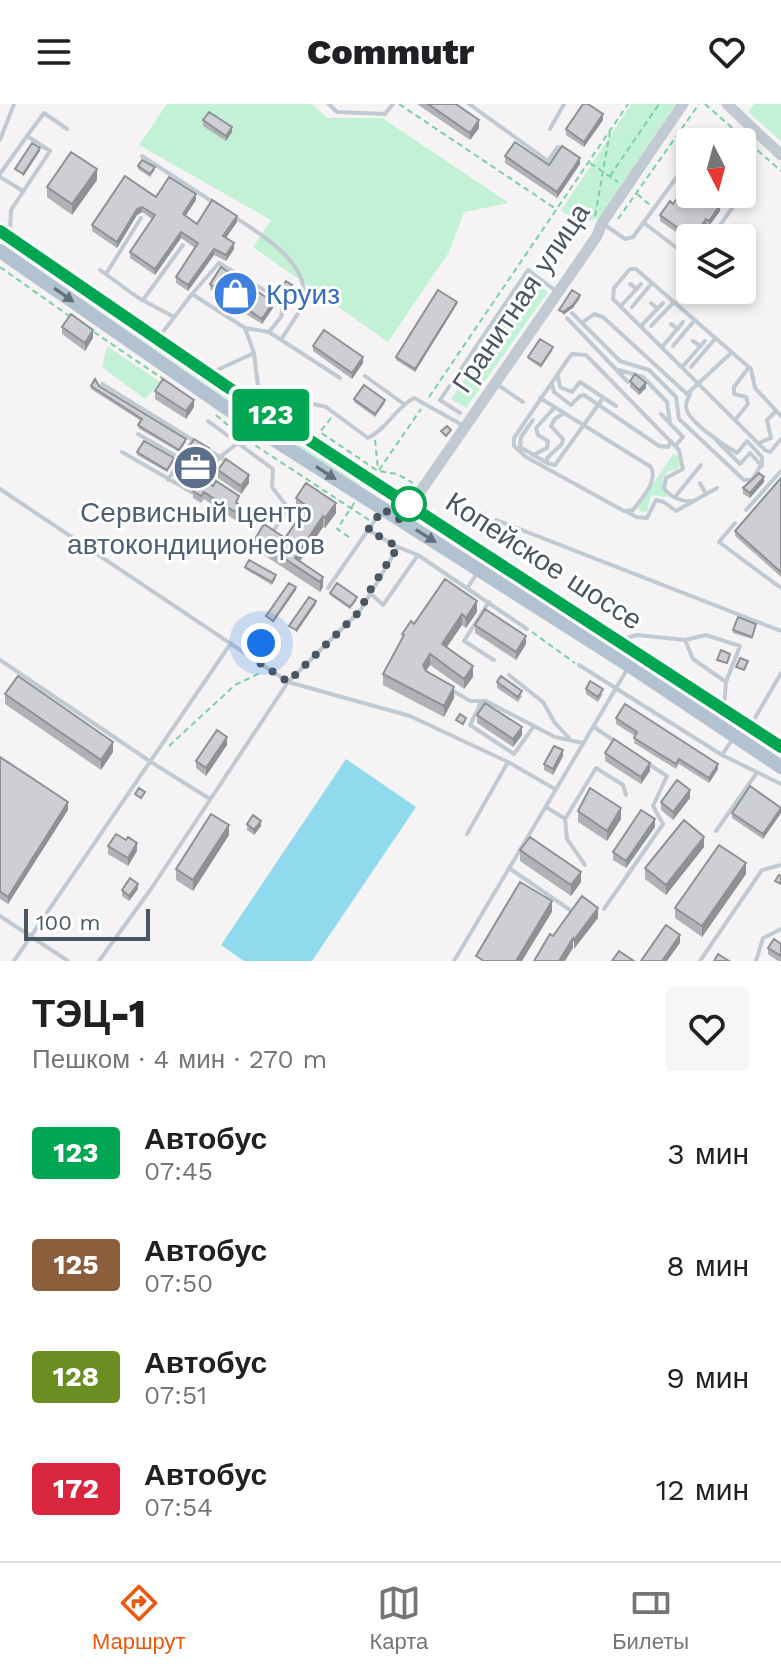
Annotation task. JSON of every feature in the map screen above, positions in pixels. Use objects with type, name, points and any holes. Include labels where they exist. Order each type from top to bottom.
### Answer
[{"type":"main road","name":"Копейское шоссе","points":[[5,234],[208,374],[780,746]]},
{"type":"main road","name":"Копейское шоссе","points":[[0,251],[244,435],[360,494],[630,666],[781,767]]},
{"type":"main road","name":"Гранитная улица","points":[[401,520],[411,505]]},
{"type":"street","name":"Гранитная улица","points":[[411,505],[597,236],[602,223],[631,191],[683,104]]},
{"type":"street","points":[[727,104],[781,155]]},
{"type":"lane","points":[[0,140],[14,104]]},
{"type":"lane","points":[[329,104],[337,112],[385,114],[396,104]]},
{"type":"lane","points":[[469,104],[548,161],[558,147]]},
{"type":"lane","points":[[550,129],[564,104]]},
{"type":"lane","points":[[23,191],[0,176],[27,136],[44,113],[67,129]]},
{"type":"lane","points":[[5,234],[11,210],[50,151],[27,136]]},
{"type":"lane","points":[[142,156],[218,206]]},
{"type":"lane","points":[[602,223],[629,240],[676,178]]},
{"type":"lane","points":[[231,214],[280,251],[299,271],[304,295],[281,340]]},
{"type":"lane","points":[[106,274],[141,218]]},
{"type":"lane","points":[[644,223],[676,247]]},
{"type":"lane","points":[[143,300],[183,245]]},
{"type":"lane","points":[[157,339],[219,263],[284,302],[281,317],[269,332]]},
{"type":"lane","points":[[781,416],[755,388],[749,367],[636,269],[630,269],[612,291],[613,299],[759,443],[770,452],[781,439]]},
{"type":"lane","points":[[100,270],[174,317]]},
{"type":"lane","points":[[460,413],[440,400],[528,270],[558,292]]},
{"type":"lane","points":[[632,307],[652,283]]},
{"type":"lane","points":[[630,284],[637,289]]},
{"type":"lane","points":[[621,306],[641,284]]},
{"type":"lane","points":[[192,294],[245,328],[269,332],[340,378]]},
{"type":"lane","points":[[637,300],[644,306]]},
{"type":"lane","points":[[651,303],[658,309]]},
{"type":"lane","points":[[641,326],[663,303]]},
{"type":"lane","points":[[651,326],[673,303]]},
{"type":"lane","points":[[572,313],[620,361],[649,370],[676,397],[679,419],[744,480],[752,480],[763,463],[762,457],[747,441],[737,453],[717,441]]},
{"type":"lane","points":[[583,322],[599,314],[683,393],[690,394]]},
{"type":"lane","points":[[567,318],[628,382]]},
{"type":"lane","points":[[657,320],[664,326]]},
{"type":"lane","points":[[673,346],[694,321]]},
{"type":"lane","points":[[662,347],[683,322]]},
{"type":"lane","points":[[671,324],[678,329]]},
{"type":"lane","points":[[245,328],[254,353],[262,409]]},
{"type":"lane","points":[[691,367],[715,339]]},
{"type":"lane","points":[[678,340],[684,345]]},
{"type":"lane","points":[[693,341],[700,346]]},
{"type":"lane","points":[[682,367],[705,341]]},
{"type":"lane","points":[[732,352],[690,394],[686,404],[688,415],[740,464],[750,453],[761,465],[759,471]]},
{"type":"lane","points":[[208,374],[254,353]]},
{"type":"lane","points":[[692,501],[684,502],[667,493],[666,478],[683,469],[682,458],[671,441],[586,355],[572,354],[514,438],[516,449],[636,517],[647,518],[654,501],[664,502],[676,511],[717,488]]},
{"type":"lane","points":[[697,361],[703,366]]},
{"type":"lane","points":[[735,420],[745,410],[748,400],[734,394],[734,387],[749,367]]},
{"type":"lane","points":[[616,370],[643,377],[667,402],[670,423]]},
{"type":"lane","points":[[365,376],[404,404]]},
{"type":"lane","points":[[558,376],[560,387],[572,392],[580,382],[616,406]]},
{"type":"lane","points":[[552,382],[554,392],[571,405],[581,395],[659,446],[668,447],[671,441]]},
{"type":"lane","points":[[495,383],[523,402]]},
{"type":"lane","points":[[102,384],[233,465]]},
{"type":"lane","points":[[258,391],[326,407],[368,438],[381,432],[404,404],[414,398],[465,427]]},
{"type":"lane","points":[[540,398],[654,471],[652,482],[636,506],[628,512]]},
{"type":"lane","points":[[533,420],[519,442],[520,447],[555,465],[603,398]]},
{"type":"lane","points":[[533,455],[547,448],[548,441],[538,435],[536,428],[555,407]]},
{"type":"lane","points":[[759,443],[771,438],[767,420],[776,411]]},
{"type":"lane","points":[[547,463],[547,458],[562,444],[563,439],[551,426],[564,413]]},
{"type":"lane","points":[[661,414],[683,437],[675,446]]},
{"type":"lane","points":[[208,421],[244,435],[273,469],[272,487],[288,508],[274,530]]},
{"type":"lane","points":[[138,434],[181,459]]},
{"type":"lane","points":[[122,452],[193,493],[220,457],[244,435]]},
{"type":"lane","points":[[168,480],[193,440]]},
{"type":"lane","points":[[675,497],[701,465]]},
{"type":"lane","points":[[746,510],[781,471]]},
{"type":"lane","points":[[206,476],[217,483]]},
{"type":"lane","points":[[700,483],[706,494]]},
{"type":"lane","points":[[0,489],[288,682],[410,716],[508,762],[555,789]]},
{"type":"lane","points":[[328,588],[383,509]]},
{"type":"lane","points":[[496,520],[781,631]]},
{"type":"lane","points":[[735,523],[719,542],[781,588]]},
{"type":"lane","points":[[368,530],[418,555],[527,629]]},
{"type":"lane","points":[[99,961],[288,682],[360,611],[398,547]]},
{"type":"lane","points":[[369,592],[383,605],[418,555]]},
{"type":"lane","points":[[468,587],[480,569]]},
{"type":"lane","points":[[489,602],[464,641],[494,660]]},
{"type":"lane","points":[[251,657],[271,629]]},
{"type":"lane","points":[[619,641],[637,635],[685,640],[706,635],[740,646],[726,682],[723,710]]},
{"type":"lane","points":[[685,640],[693,659],[726,682]]},
{"type":"lane","points":[[14,961],[231,643]]},
{"type":"lane","points":[[0,660],[210,799]]},
{"type":"lane","points":[[579,665],[722,755],[781,784]]},
{"type":"lane","points":[[454,961],[630,666]]},
{"type":"lane","points":[[750,727],[781,673]]},
{"type":"lane","points":[[509,675],[543,702],[555,723],[570,739]]},
{"type":"lane","points":[[442,685],[470,701],[482,701],[555,737],[583,743]]},
{"type":"lane","points":[[482,701],[470,725],[514,754],[534,726]]},
{"type":"lane","points":[[594,727],[618,744]]},
{"type":"lane","points":[[722,755],[735,737]]},
{"type":"lane","points":[[604,909],[663,824],[653,806],[667,776],[643,760]]},
{"type":"lane","points":[[467,834],[508,762]]},
{"type":"lane","points":[[585,865],[567,839],[565,819],[596,768],[623,785],[626,795]]},
{"type":"lane","points":[[716,831],[756,774]]},
{"type":"lane","points":[[546,807],[565,819]]},
{"type":"lane","points":[[700,961],[762,870],[781,865]]},
{"type":"lane","points":[[509,868],[570,910]]},
{"type":"lane","points":[[0,916],[68,961]]},
{"type":"lane","points":[[756,961],[763,938],[781,929]]},
{"type":"path","points":[[396,104],[557,209]]},
{"type":"path","points":[[610,176],[659,104]]},
{"type":"path","points":[[705,104],[781,171]]},
{"type":"path","points":[[378,471],[626,105]]},
{"type":"path","points":[[597,236],[595,215],[610,131]]},
{"type":"path","points":[[589,162],[654,209]]},
{"type":"path","points":[[0,267],[72,318]]},
{"type":"path","points":[[85,326],[189,397]]},
{"type":"path","points":[[334,413],[320,432],[378,471]]},
{"type":"path","points":[[215,414],[373,523]]},
{"type":"path","points":[[374,435],[378,471]]},
{"type":"path","points":[[349,537],[337,529],[360,494]]},
{"type":"path","points":[[527,629],[579,665]]},
{"type":"path","points":[[151,762],[235,685],[268,668]]},
{"type":"green space","points":[[167,104],[312,104],[327,118],[382,118],[509,203],[464,212],[449,252],[388,342],[253,247],[271,220],[139,145]]},
{"type":"green space","points":[[631,104],[676,104],[599,218],[581,223],[561,211]]},
{"type":"green space","points":[[754,104],[781,104],[781,141],[748,112]]},
{"type":"green space","points":[[0,238],[290,438],[362,483],[361,486],[288,441],[0,242]]},
{"type":"green space","points":[[532,281],[548,292],[466,408],[451,399]]},
{"type":"green space","points":[[107,346],[160,382],[145,399],[102,367]]},
{"type":"green space","points":[[673,454],[678,456],[681,463],[678,469],[668,471],[662,480],[667,497],[651,495],[647,512],[640,511],[638,507]]},
{"type":"water","points":[[346,759],[416,807],[312,961],[244,961],[221,945]]},
{"type":"building","points":[[428,104],[456,104],[479,120],[470,133]]},
{"type":"building","points":[[583,104],[603,114],[584,142],[566,129]]},
{"type":"building","points":[[209,112],[232,127],[226,136],[203,120]]},
{"type":"building","points":[[515,142],[549,165],[562,146],[580,158],[557,192],[505,156]]},
{"type":"building","points":[[32,143],[40,148],[23,174],[15,169]]},
{"type":"building","points":[[71,152],[97,169],[72,204],[47,187]]},
{"type":"building","points":[[142,160],[155,167],[150,174],[138,166]]},
{"type":"building","points":[[125,176],[156,197],[169,177],[196,194],[183,214],[197,224],[212,200],[237,216],[223,236],[234,243],[226,255],[214,249],[188,285],[176,277],[198,243],[181,232],[155,269],[130,252],[155,215],[142,207],[137,209],[117,242],[92,225]]},
{"type":"building","points":[[676,200],[676,208],[718,208],[709,221],[706,219],[702,224],[676,224],[676,226],[660,215],[670,201],[673,204]]},
{"type":"building","name":"Круиз","points":[[221,267],[273,302],[262,319],[241,305],[237,312],[220,300],[224,293],[210,284]]},
{"type":"building","points":[[286,281],[292,285],[287,292],[281,288]]},
{"type":"building","points":[[438,290],[457,302],[415,369],[396,357]]},
{"type":"building","points":[[572,290],[580,295],[573,305],[563,312],[559,310]]},
{"type":"building","points":[[71,314],[93,330],[85,343],[62,327]]},
{"type":"building","points":[[324,330],[363,357],[352,373],[313,346]]},
{"type":"building","points":[[540,339],[553,347],[541,365],[528,357]]},
{"type":"building","points":[[635,374],[646,383],[639,390],[630,381]]},
{"type":"building","points":[[95,379],[99,386],[186,439],[179,450],[138,425],[142,419],[91,386]]},
{"type":"building","points":[[163,379],[194,400],[186,411],[155,391]]},
{"type":"building","points":[[364,385],[385,400],[375,414],[354,399]]},
{"type":"building","points":[[447,426],[451,430],[446,436],[441,431]]},
{"type":"building","points":[[194,439],[209,448],[192,476],[177,467]]},
{"type":"building","points":[[144,441],[174,458],[167,470],[137,452]]},
{"type":"building","points":[[226,459],[249,475],[241,486],[218,470]]},
{"type":"building","points":[[759,473],[764,477],[750,493],[743,488]]},
{"type":"building","points":[[781,478],[781,572],[735,531]]},
{"type":"building","points":[[204,480],[213,486],[216,481],[239,496],[235,512],[204,492],[201,496],[193,491]]},
{"type":"building","points":[[306,483],[336,503],[325,518],[323,516],[295,558],[323,577],[320,582],[255,539],[264,524],[285,538],[307,506],[296,498]]},
{"type":"building","points":[[249,560],[276,575],[272,582],[245,567]]},
{"type":"building","points":[[445,579],[477,601],[466,618],[462,614],[442,644],[473,666],[464,679],[430,654],[423,665],[426,671],[454,687],[444,706],[383,674],[402,634],[411,621],[414,624]]},
{"type":"building","points":[[289,583],[296,587],[273,621],[266,616]]},
{"type":"building","points":[[337,583],[357,597],[350,607],[330,593]]},
{"type":"building","points":[[309,597],[316,601],[296,630],[289,626]]},
{"type":"building","points":[[485,609],[526,636],[516,652],[475,625]]},
{"type":"building","points":[[738,617],[756,624],[752,637],[733,630]]},
{"type":"building","points":[[721,650],[730,654],[727,663],[717,660]]},
{"type":"building","points":[[740,658],[748,661],[744,670],[736,667]]},
{"type":"building","points":[[18,676],[113,742],[101,760],[5,694]]},
{"type":"building","points":[[501,676],[522,691],[518,697],[497,682]]},
{"type":"building","points":[[590,681],[603,689],[598,697],[586,689]]},
{"type":"building","points":[[485,703],[522,727],[513,739],[477,715]]},
{"type":"building","points":[[625,704],[718,764],[709,778],[679,759],[676,764],[634,738],[637,732],[616,718]]},
{"type":"building","points":[[460,714],[466,718],[463,724],[456,720]]},
{"type":"building","points":[[217,730],[227,737],[206,768],[196,761]]},
{"type":"building","points":[[614,739],[650,763],[641,777],[605,753]]},
{"type":"building","points":[[554,746],[563,750],[553,769],[544,764]]},
{"type":"building","points":[[0,757],[68,802],[8,897],[0,891]]},
{"type":"building","points":[[677,780],[690,790],[673,812],[661,802]]},
{"type":"building","points":[[750,786],[781,808],[763,834],[732,813]]},
{"type":"building","points":[[139,788],[145,792],[141,798],[135,794]]},
{"type":"building","points":[[590,788],[621,808],[607,831],[578,811]]},
{"type":"building","points":[[641,810],[655,819],[626,861],[613,852]]},
{"type":"building","points":[[211,814],[229,825],[193,880],[176,869]]},
{"type":"building","points":[[253,815],[261,821],[254,830],[247,824]]},
{"type":"building","points":[[684,820],[704,837],[666,885],[645,868]]},
{"type":"building","points":[[116,834],[137,843],[128,858],[108,846]]},
{"type":"building","points":[[530,837],[581,872],[571,885],[520,850]]},
{"type":"building","points":[[719,845],[746,863],[702,926],[675,908]]},
{"type":"building","points":[[130,878],[138,884],[129,896],[122,890]]},
{"type":"building","points":[[520,882],[552,901],[516,961],[484,961],[476,956]]},
{"type":"building","points":[[582,896],[598,908],[559,961],[534,961],[550,934],[553,936]]},
{"type":"building","points":[[666,925],[680,935],[662,961],[641,961]]},
{"type":"building","points":[[774,939],[781,944],[781,956],[768,948]]},
{"type":"building","points":[[619,951],[634,961],[612,961]]},
{"type":"building","points":[[718,954],[729,961],[714,961]]},
{"type":"bus line","name":"123","points":[[0,231],[226,386],[781,747]]},
{"type":"place","name":"Круиз","points":[[235,294]]},
{"type":"place","name":"Сервисный центр автокондиционеров","points":[[196,468]]},
{"type":"route","points":[[261,643],[251,657],[288,682],[360,611],[398,547],[368,530],[383,509],[401,520],[409,504]]}]
